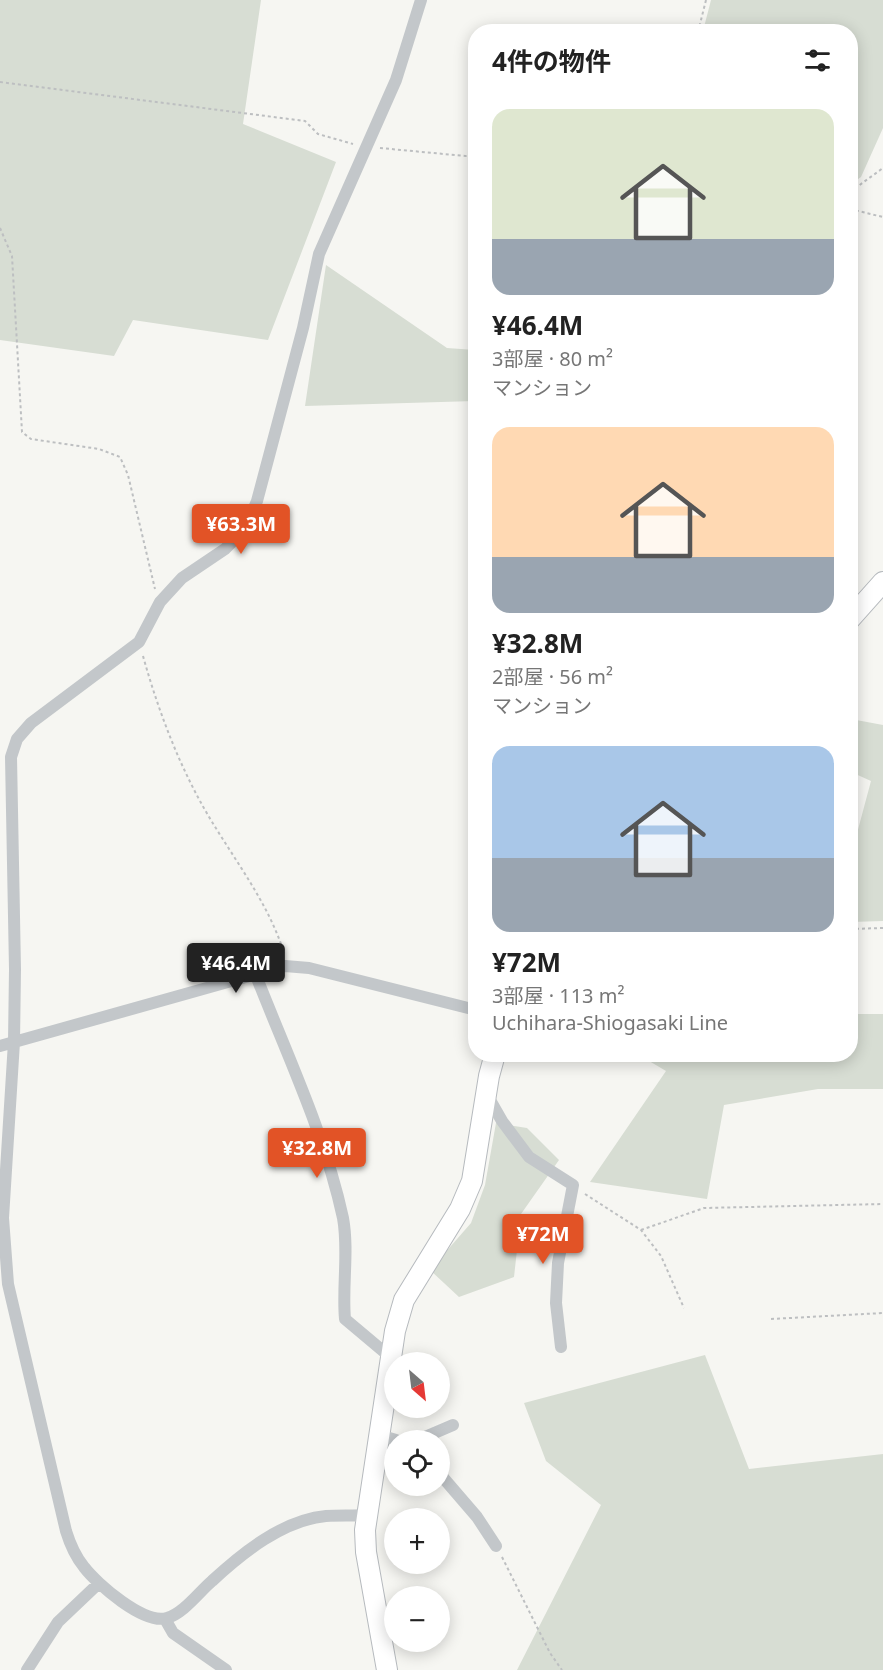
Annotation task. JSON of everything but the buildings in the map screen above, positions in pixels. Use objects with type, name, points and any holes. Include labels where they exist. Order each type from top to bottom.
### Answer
[{"type":"main road","points":[[858,610],[883,582]]},
{"type":"main road","points":[[390,1352],[404,1300],[460,1209],[472,1181],[493,1062]]},
{"type":"main road","points":[[384,1449],[367,1515],[366,1552],[387,1670]]},
{"type":"street","points":[[367,1515],[324,1516],[301,1522],[279,1532],[232,1562],[178,1612],[165,1619],[151,1617],[98,1584],[73,1550],[66,1531],[8,1284],[3,1218],[14,1042],[11,757],[17,740],[31,723],[139,642],[160,602],[182,578],[225,549],[245,529],[257,501],[301,338],[319,254],[396,80],[421,0]]},
{"type":"street","points":[[0,1046],[285,966],[309,968],[468,1008]]},
{"type":"street","points":[[255,973],[318,1136],[334,1185],[343,1221],[345,1319],[384,1352]]},
{"type":"street","points":[[486,1092],[502,1121],[529,1157],[573,1185],[558,1263],[556,1303],[561,1347]]},
{"type":"street","points":[[441,1430],[453,1425]]},
{"type":"street","points":[[450,1486],[477,1517],[496,1546]]},
{"type":"street","points":[[27,1670],[58,1622],[98,1584]]},
{"type":"street","points":[[165,1619],[173,1633],[226,1670]]},
{"type":"path","points":[[700,24],[706,0]]},
{"type":"path","points":[[0,82],[305,121],[318,134],[366,147],[468,156]]},
{"type":"path","points":[[858,186],[883,168]]},
{"type":"path","points":[[858,212],[883,217]]},
{"type":"path","points":[[0,228],[12,256],[22,432],[31,439],[99,449],[120,457],[128,476],[160,602]]},
{"type":"path","points":[[139,642],[154,694],[180,764],[228,849],[256,892],[283,951],[285,966]]},
{"type":"path","points":[[858,929],[883,928]]},
{"type":"path","points":[[573,1185],[641,1230],[661,1256],[684,1308]]},
{"type":"path","points":[[641,1230],[705,1208],[883,1204]]},
{"type":"path","points":[[771,1319],[883,1313]]},
{"type":"path","points":[[496,1546],[550,1653],[562,1670]]},
{"type":"shaded area","points":[[0,0],[261,0],[243,124],[336,162],[268,340],[133,320],[114,356],[0,340]]},
{"type":"shaded area","points":[[711,0],[883,0],[883,128],[861,177],[858,179],[858,24],[705,24]]},
{"type":"shaded area","points":[[326,265],[447,348],[468,350],[468,401],[305,406]]},
{"type":"shaded area","points":[[858,720],[883,725],[883,921],[858,922],[858,830],[871,781],[858,775]]},
{"type":"shaded area","points":[[858,1014],[883,1014],[883,1089],[818,1089],[724,1105],[707,1199],[590,1182],[666,1071],[651,1062],[858,1062]]},
{"type":"shaded area","points":[[496,1123],[527,1128],[559,1160],[521,1214],[514,1277],[459,1297],[430,1270],[471,1223],[485,1185]]},
{"type":"shaded area","points":[[705,1355],[749,1469],[883,1454],[883,1670],[517,1670],[601,1505],[546,1461],[524,1403]]}]
